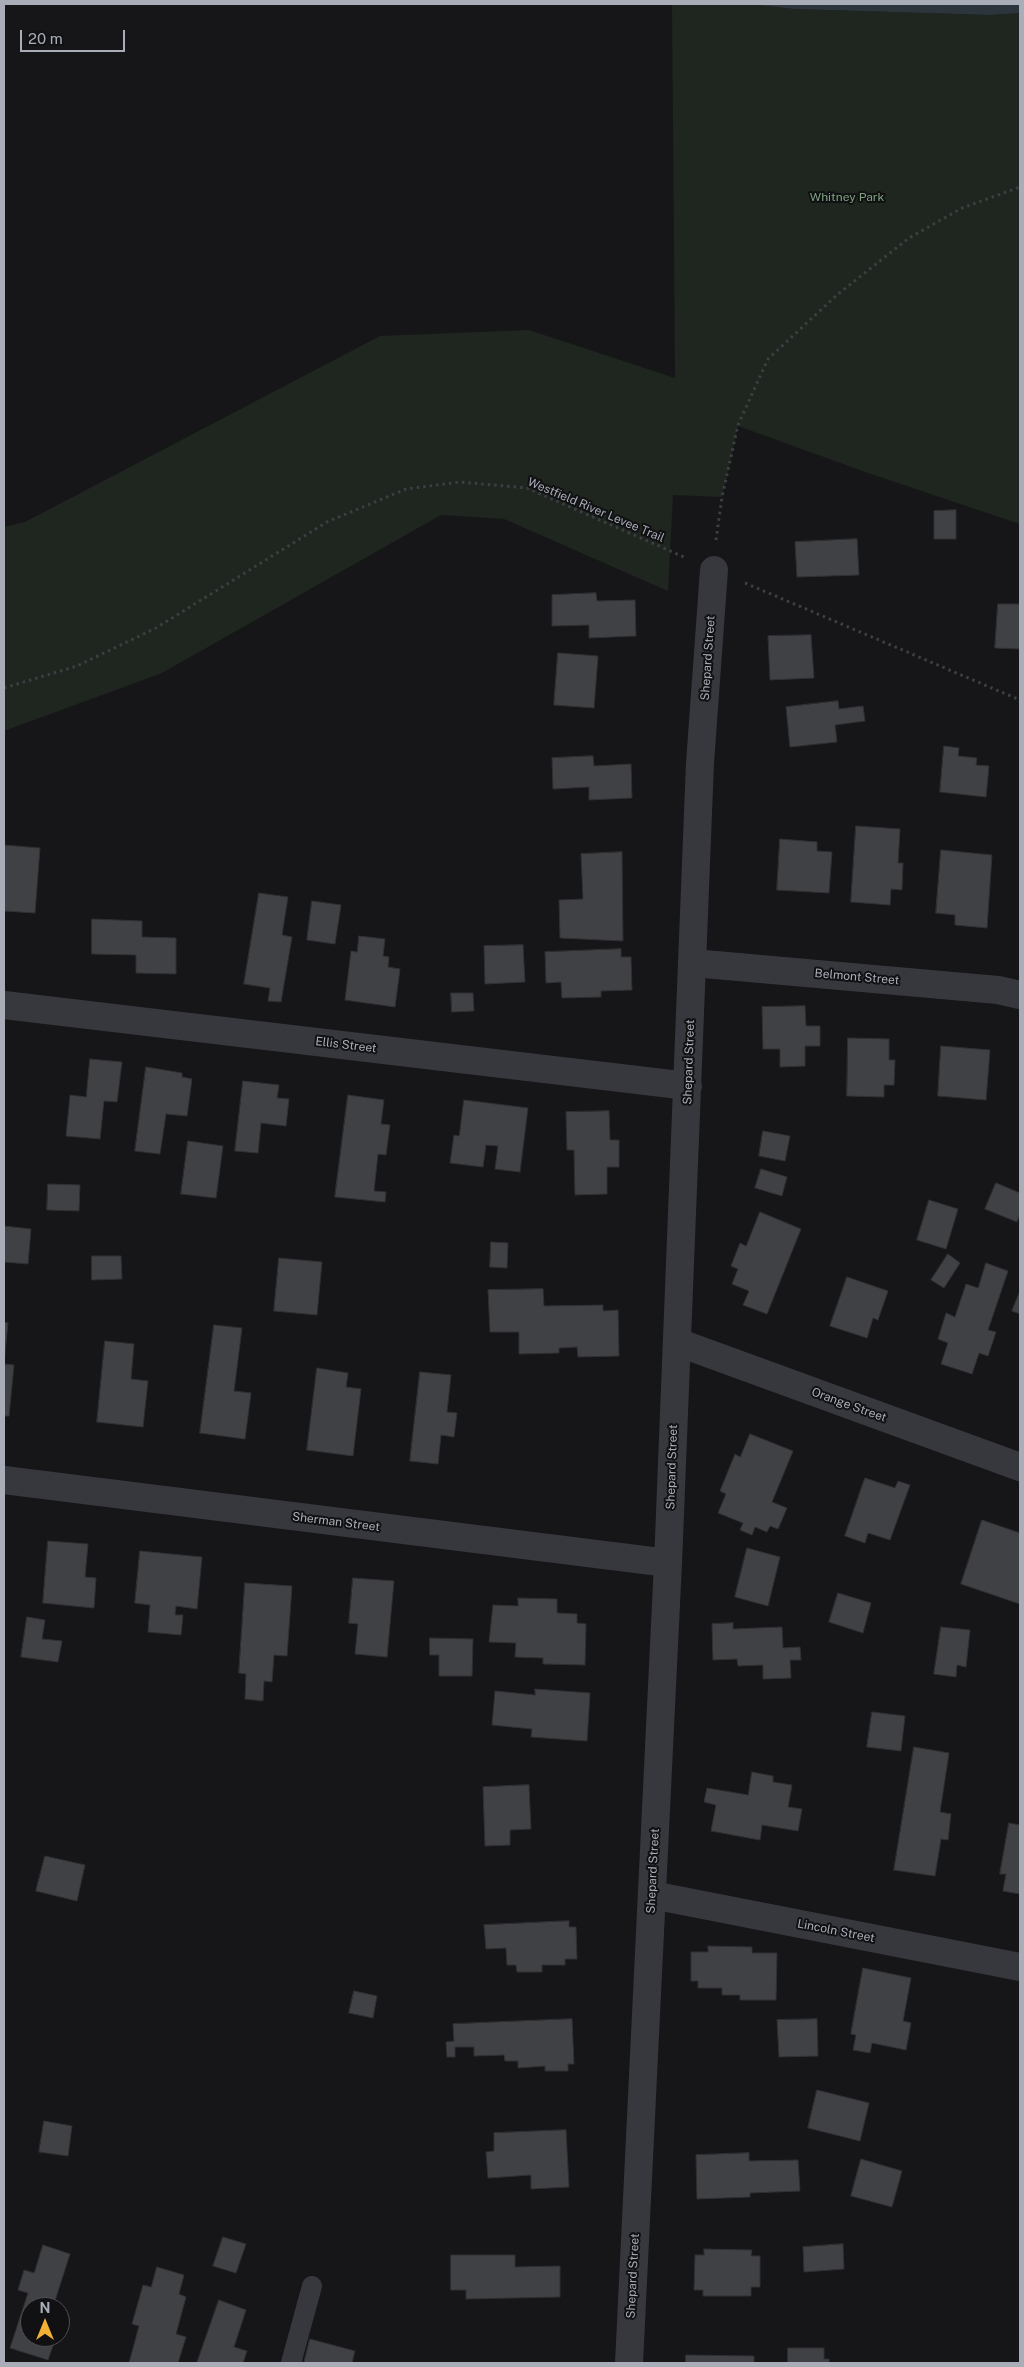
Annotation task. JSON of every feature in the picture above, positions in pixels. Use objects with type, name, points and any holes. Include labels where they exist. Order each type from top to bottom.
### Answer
[{"type":"street","name":"Shepard Street","points":[[629,2363],[668,1563],[700,763],[714,570]]},
{"type":"street","name":"Belmont Street","points":[[693,963],[998,990],[1020,995]]},
{"type":"street","name":"Ellis Street","points":[[4,1005],[688,1086]]},
{"type":"street","name":"Orange Street","points":[[677,1342],[1020,1468]]},
{"type":"street","name":"Sherman Street","points":[[4,1480],[668,1563]]},
{"type":"street","name":"Lincoln Street","points":[[652,1895],[1020,1967]]},
{"type":"lane","points":[[291,2363],[312,2286]]},
{"type":"path","points":[[714,570],[716,530],[738,425],[768,359],[838,294],[909,238],[962,208],[1020,188]]},
{"type":"path","name":"Westfield River Levee Trail","points":[[4,688],[77,666],[156,628],[327,522],[406,489],[460,482],[527,488],[1020,700]]},
{"type":"green space","name":"Whitney Park","points":[[672,4],[748,4],[794,9],[990,15],[1020,13],[1020,524],[868,473],[738,426],[722,497],[673,495],[668,591],[504,519],[441,515],[162,673],[4,731],[4,527],[25,522],[380,336],[529,330],[675,378]]},
{"type":"shaded area","points":[[748,4],[1020,4],[1020,13],[990,15],[794,9]]},
{"type":"building","points":[[956,510],[956,539],[934,539],[934,511]]},
{"type":"building","points":[[857,539],[859,575],[797,577],[795,542]]},
{"type":"building","points":[[596,593],[597,601],[635,600],[636,636],[589,638],[589,625],[552,626],[552,595]]},
{"type":"building","points":[[998,604],[1020,604],[1020,649],[995,648]]},
{"type":"building","points":[[811,635],[814,678],[770,680],[768,636]]},
{"type":"building","points":[[558,653],[598,656],[594,708],[554,705]]},
{"type":"building","points":[[838,701],[839,709],[863,706],[865,721],[835,725],[837,742],[790,747],[786,707]]},
{"type":"building","points":[[944,746],[959,748],[958,756],[977,758],[976,765],[989,766],[986,797],[940,792]]},
{"type":"building","points":[[593,756],[594,766],[631,764],[632,798],[589,800],[589,787],[553,789],[552,758]]},
{"type":"building","points":[[856,826],[900,829],[898,863],[903,863],[902,890],[891,889],[890,905],[851,902]]},
{"type":"building","points":[[780,839],[817,842],[817,851],[832,852],[829,893],[777,890]]},
{"type":"building","points":[[4,845],[40,848],[35,913],[4,911]]},
{"type":"building","points":[[941,850],[992,855],[987,928],[955,925],[955,915],[936,913]]},
{"type":"building","points":[[622,852],[623,941],[560,938],[559,900],[583,899],[581,854]]},
{"type":"building","points":[[259,893],[288,897],[282,935],[292,937],[281,1002],[268,1001],[270,988],[244,984]]},
{"type":"building","points":[[312,901],[341,905],[335,944],[307,940]]},
{"type":"building","points":[[92,919],[142,921],[142,937],[176,938],[176,974],[136,973],[136,955],[92,954]]},
{"type":"building","points":[[359,936],[385,939],[383,956],[389,957],[388,967],[400,969],[395,1007],[345,1000],[351,951],[357,952]]},
{"type":"building","points":[[523,945],[525,982],[485,984],[484,946]]},
{"type":"building","points":[[621,949],[621,957],[631,957],[632,990],[601,991],[601,997],[562,998],[561,982],[546,983],[545,952]]},
{"type":"building","points":[[451,993],[473,993],[474,1011],[452,1012]]},
{"type":"building","points":[[805,1006],[806,1026],[820,1026],[820,1046],[805,1046],[805,1066],[780,1067],[780,1049],[763,1049],[762,1007]]},
{"type":"building","points":[[848,1038],[889,1039],[889,1060],[895,1060],[894,1085],[884,1085],[884,1097],[847,1096]]},
{"type":"building","points":[[941,1046],[990,1050],[986,1100],[938,1096]]},
{"type":"building","points":[[90,1059],[122,1062],[117,1102],[104,1101],[100,1139],[66,1136],[70,1095],[86,1097]]},
{"type":"building","points":[[146,1067],[182,1073],[182,1077],[192,1079],[187,1116],[166,1114],[160,1154],[135,1151]]},
{"type":"building","points":[[243,1081],[279,1085],[277,1098],[289,1099],[286,1126],[261,1123],[258,1153],[235,1151]]},
{"type":"building","points":[[348,1095],[384,1100],[381,1124],[390,1125],[386,1155],[378,1154],[374,1191],[386,1192],[385,1202],[335,1197]]},
{"type":"building","points":[[464,1100],[528,1108],[520,1172],[495,1169],[498,1146],[486,1145],[483,1167],[450,1163],[454,1135],[459,1136]]},
{"type":"building","points":[[609,1111],[610,1140],[619,1140],[619,1167],[607,1167],[607,1194],[575,1195],[574,1150],[567,1150],[566,1112]]},
{"type":"building","points":[[763,1131],[790,1136],[785,1161],[759,1156]]},
{"type":"building","points":[[188,1141],[223,1146],[216,1198],[181,1194]]},
{"type":"building","points":[[761,1169],[787,1177],[782,1196],[755,1188]]},
{"type":"building","points":[[996,1183],[1020,1193],[1020,1214],[1017,1222],[985,1209]]},
{"type":"building","points":[[48,1184],[80,1185],[79,1211],[47,1210]]},
{"type":"building","points":[[929,1200],[958,1209],[946,1249],[917,1240]]},
{"type":"building","points":[[760,1212],[801,1229],[767,1314],[743,1305],[749,1291],[732,1284],[738,1269],[731,1266],[740,1243],[746,1246]]},
{"type":"building","points":[[4,1226],[31,1229],[28,1264],[4,1262]]},
{"type":"building","points":[[491,1242],[508,1243],[507,1268],[490,1267]]},
{"type":"building","points":[[948,1254],[960,1263],[944,1288],[931,1280]]},
{"type":"building","points":[[92,1256],[121,1256],[122,1279],[92,1280]]},
{"type":"building","points":[[279,1258],[322,1262],[317,1315],[274,1311]]},
{"type":"building","points":[[986,1263],[1008,1271],[988,1330],[996,1332],[988,1356],[979,1353],[972,1374],[941,1364],[948,1343],[938,1339],[946,1313],[955,1317],[966,1284],[978,1288]]},
{"type":"building","points":[[847,1277],[888,1291],[878,1320],[873,1318],[867,1338],[830,1326]]},
{"type":"building","points":[[543,1289],[544,1306],[603,1305],[603,1311],[618,1310],[619,1356],[578,1357],[577,1347],[559,1348],[559,1353],[519,1354],[519,1332],[490,1332],[488,1290]]},
{"type":"building","points":[[1020,1291],[1020,1314],[1012,1311]]},
{"type":"building","points":[[4,1322],[8,1323],[4,1363]]},
{"type":"building","points":[[214,1325],[242,1328],[234,1391],[251,1393],[245,1439],[200,1433]]},
{"type":"building","points":[[105,1341],[134,1344],[131,1379],[148,1381],[143,1427],[97,1422]]},
{"type":"building","points":[[4,1364],[14,1365],[9,1416],[4,1416]]},
{"type":"building","points":[[317,1368],[348,1373],[346,1387],[361,1389],[353,1456],[307,1450]]},
{"type":"building","points":[[420,1372],[451,1375],[447,1412],[457,1413],[454,1437],[441,1435],[438,1464],[410,1461]]},
{"type":"building","points":[[750,1434],[793,1451],[772,1502],[787,1508],[778,1529],[770,1526],[767,1532],[755,1527],[752,1535],[740,1530],[743,1523],[718,1513],[726,1494],[720,1491],[735,1454],[740,1457]]},
{"type":"building","points":[[865,1478],[895,1488],[898,1481],[910,1485],[890,1540],[868,1533],[865,1543],[845,1536]]},
{"type":"building","points":[[982,1520],[1020,1533],[1020,1604],[961,1584]]},
{"type":"building","points":[[48,1541],[88,1544],[85,1577],[96,1578],[94,1608],[43,1603]]},
{"type":"building","points":[[747,1548],[780,1557],[768,1606],[735,1597]]},
{"type":"building","points":[[140,1551],[202,1557],[197,1609],[176,1606],[175,1615],[183,1615],[181,1635],[148,1632],[150,1605],[135,1603]]},
{"type":"building","points":[[353,1578],[394,1581],[387,1657],[355,1654],[358,1624],[349,1623]]},
{"type":"building","points":[[245,1583],[292,1586],[287,1656],[274,1655],[272,1682],[264,1681],[263,1701],[245,1699],[246,1674],[239,1673]]},
{"type":"building","points":[[838,1593],[871,1603],[863,1633],[829,1622]]},
{"type":"building","points":[[518,1598],[557,1599],[557,1613],[577,1614],[577,1623],[586,1624],[585,1665],[543,1664],[543,1658],[515,1657],[516,1643],[489,1642],[493,1605],[518,1606]]},
{"type":"building","points":[[27,1617],[45,1620],[42,1639],[62,1641],[58,1662],[21,1657]]},
{"type":"building","points":[[733,1623],[733,1629],[782,1627],[783,1648],[800,1647],[801,1660],[790,1660],[791,1678],[763,1679],[763,1665],[738,1666],[737,1659],[713,1660],[712,1624]]},
{"type":"building","points":[[941,1627],[970,1630],[966,1667],[957,1665],[956,1677],[934,1674]]},
{"type":"building","points":[[430,1638],[473,1639],[472,1676],[439,1676],[439,1655],[430,1655]]},
{"type":"building","points":[[535,1689],[590,1693],[587,1741],[531,1737],[532,1729],[492,1725],[495,1691],[535,1695]]},
{"type":"building","points":[[872,1712],[905,1716],[901,1751],[867,1747]]},
{"type":"building","points":[[914,1747],[949,1753],[940,1812],[951,1814],[948,1840],[941,1839],[935,1876],[894,1870]]},
{"type":"building","points":[[752,1772],[773,1776],[773,1782],[792,1785],[788,1807],[802,1809],[798,1831],[762,1825],[760,1840],[711,1831],[716,1805],[704,1802],[707,1788],[748,1795]]},
{"type":"building","points":[[529,1785],[531,1829],[510,1830],[510,1845],[485,1846],[483,1787]]},
{"type":"building","points":[[1009,1823],[1020,1825],[1020,1894],[1003,1891],[1006,1874],[1000,1874]]},
{"type":"building","points":[[45,1856],[85,1865],[77,1901],[36,1891]]},
{"type":"building","points":[[569,1921],[569,1927],[576,1927],[577,1959],[565,1959],[565,1965],[542,1965],[542,1972],[517,1972],[516,1965],[507,1965],[506,1948],[486,1949],[484,1925]]},
{"type":"building","points":[[708,1946],[752,1947],[752,1953],[777,1953],[776,2000],[740,2000],[740,1995],[722,1995],[722,1988],[698,1988],[698,1981],[691,1981],[691,1952],[708,1952]]},
{"type":"building","points":[[863,1968],[911,1978],[903,2021],[911,2023],[906,2050],[872,2043],[870,2053],[853,2050],[856,2035],[851,2034]]},
{"type":"building","points":[[354,1991],[377,1996],[373,2018],[349,2013]]},
{"type":"building","points":[[572,2019],[574,2064],[568,2064],[568,2071],[545,2071],[545,2066],[518,2068],[518,2061],[505,2061],[504,2055],[474,2056],[474,2047],[455,2047],[455,2057],[447,2057],[446,2042],[454,2041],[453,2024]]},
{"type":"building","points":[[817,2019],[818,2056],[779,2057],[777,2020]]},
{"type":"building","points":[[817,2090],[869,2103],[860,2141],[808,2128]]},
{"type":"building","points":[[44,2121],[72,2126],[68,2156],[39,2152]]},
{"type":"building","points":[[566,2130],[569,2187],[531,2189],[531,2175],[488,2178],[486,2152],[494,2151],[494,2133]]},
{"type":"building","points":[[749,2153],[749,2161],[798,2160],[800,2191],[750,2193],[750,2197],[697,2199],[696,2155]]},
{"type":"building","points":[[861,2159],[902,2171],[892,2207],[851,2196]]},
{"type":"building","points":[[223,2237],[246,2244],[236,2273],[213,2266]]},
{"type":"building","points":[[843,2244],[844,2269],[804,2272],[803,2247]]},
{"type":"building","points":[[43,2245],[70,2254],[56,2297],[27,2297],[28,2293],[18,2290],[24,2270],[34,2273]]},
{"type":"building","points":[[704,2249],[752,2250],[751,2256],[760,2256],[760,2287],[751,2287],[751,2296],[703,2296],[703,2290],[694,2290],[695,2255],[704,2255]]},
{"type":"building","points":[[451,2255],[515,2255],[515,2267],[560,2266],[560,2297],[466,2299],[466,2290],[451,2290]]},
{"type":"building","points":[[157,2267],[184,2275],[179,2294],[186,2297],[176,2334],[186,2337],[178,2363],[129,2363],[139,2326],[132,2324],[143,2285],[151,2287]]},
{"type":"building","points":[[219,2300],[246,2310],[234,2347],[247,2351],[243,2363],[197,2363]]},
{"type":"building","points":[[20,2317],[20,2347],[53,2347],[48,2360],[10,2348]]},
{"type":"building","points":[[310,2339],[355,2351],[352,2363],[304,2363]]},
{"type":"building","points":[[788,2348],[824,2348],[824,2359],[829,2359],[829,2363],[788,2363]]},
{"type":"building","points":[[686,2355],[754,2356],[754,2363],[686,2363]]}]
